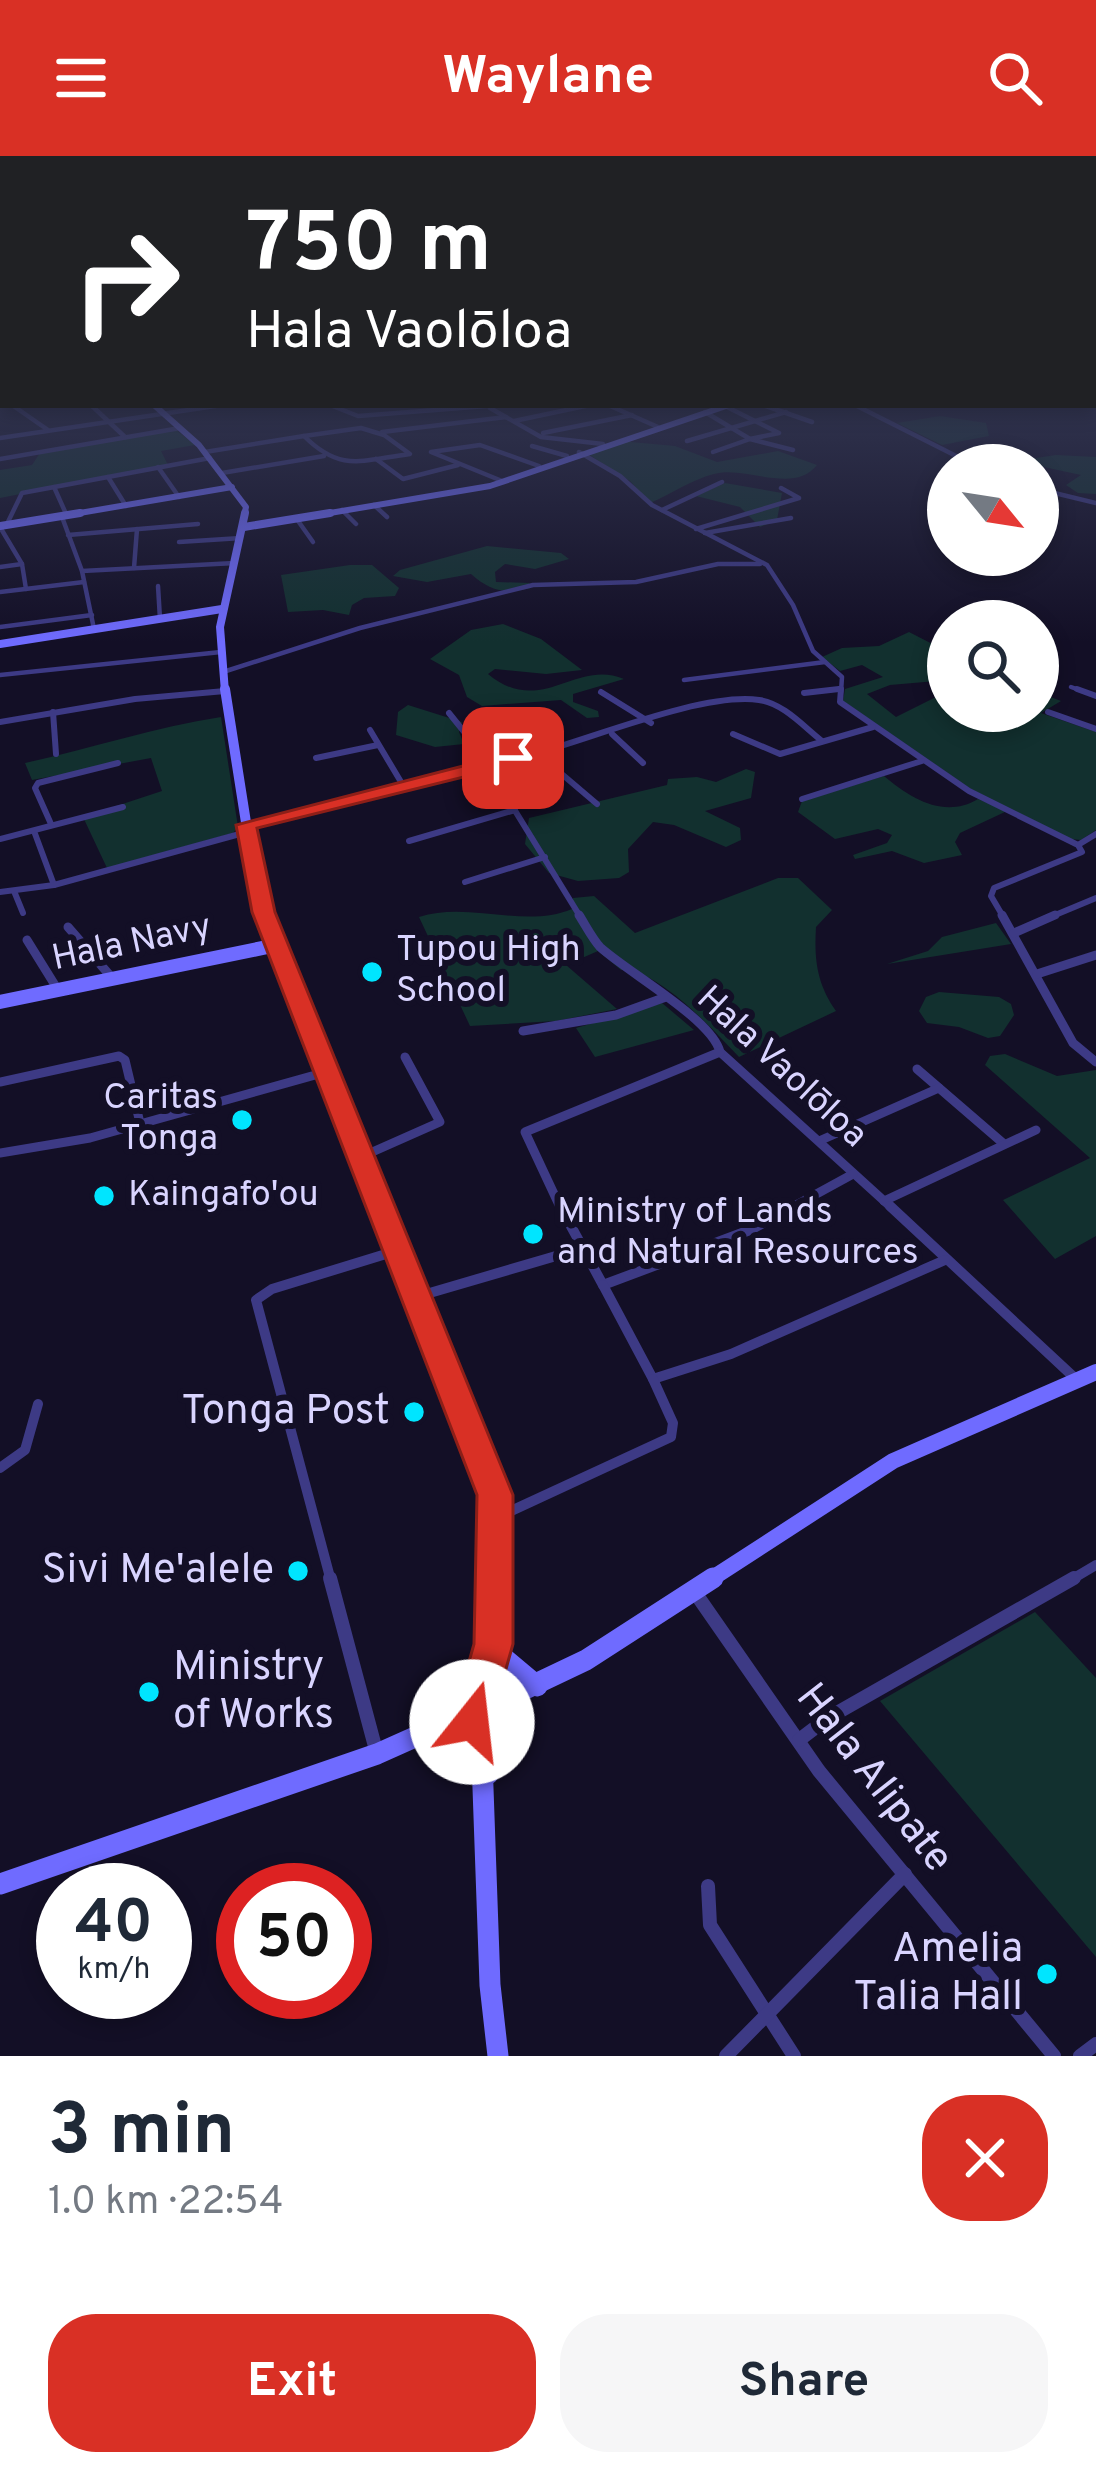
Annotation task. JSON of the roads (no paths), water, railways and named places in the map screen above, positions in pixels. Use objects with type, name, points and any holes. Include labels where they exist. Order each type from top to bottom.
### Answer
[{"type":"main road","points":[[215,465],[246,507],[222,609],[221,652],[256,886],[486,1466],[497,1517],[494,1647],[483,1789],[490,1985],[498,2056]]},
{"type":"main road","points":[[243,532],[502,481],[543,465]]},
{"type":"main road","points":[[2,526],[232,487]]},
{"type":"main road","points":[[0,644],[222,609]]},
{"type":"main road","name":"Hala Navy","points":[[0,1002],[277,945]]},
{"type":"main road","points":[[0,1884],[489,1714],[694,1591],[893,1461],[1087,1377]]},
{"type":"main road","points":[[494,1647],[541,1685]]},
{"type":"main road","points":[[430,1734],[468,1753],[483,1789]]},
{"type":"street","points":[[26,589],[22,564],[2,526],[19,495],[168,465]]},
{"type":"street","points":[[222,473],[272,465]]},
{"type":"street","points":[[384,465],[404,479],[458,465]]},
{"type":"street","points":[[463,465],[502,481]]},
{"type":"street","points":[[597,465],[662,510],[765,564],[779,580],[813,651],[842,677],[837,698],[873,727],[969,791],[1078,845],[1082,852],[994,888],[991,896],[1073,1043],[1096,1063]]},
{"type":"street","points":[[158,467],[178,497]]},
{"type":"street","points":[[108,477],[126,506]]},
{"type":"street","points":[[662,510],[722,482]]},
{"type":"street","points":[[54,487],[82,571],[94,629]]},
{"type":"street","points":[[700,531],[799,498],[781,488]]},
{"type":"street","points":[[1059,494],[1096,503]]},
{"type":"street","points":[[374,505],[387,517]]},
{"type":"street","points":[[342,510],[356,524]]},
{"type":"street","points":[[296,518],[313,542]]},
{"type":"street","points":[[700,531],[791,518]]},
{"type":"street","points":[[68,535],[198,524]]},
{"type":"street","points":[[134,568],[137,529]]},
{"type":"street","points":[[179,542],[243,532]]},
{"type":"street","points":[[82,571],[235,562]]},
{"type":"street","points":[[0,567],[22,564]]},
{"type":"street","points":[[223,671],[360,628],[533,585],[636,582],[718,564],[765,564]]},
{"type":"street","points":[[0,592],[84,582]]},
{"type":"street","points":[[158,586],[160,619]]},
{"type":"street","points":[[0,626],[92,615]]},
{"type":"street","points":[[0,675],[221,652]]},
{"type":"street","points":[[684,680],[825,662]]},
{"type":"street","points":[[1071,687],[1096,696]]},
{"type":"street","points":[[803,693],[840,689]]},
{"type":"street","points":[[0,722],[225,691]]},
{"type":"street","points":[[601,692],[651,723]]},
{"type":"street","points":[[0,892],[54,885],[690,710],[760,700],[822,741]]},
{"type":"street","points":[[52,712],[56,754]]},
{"type":"street","name":"Hala Vaolōloa","points":[[449,713],[488,764],[597,944],[718,1043],[720,1052],[734,1060],[945,1260],[1087,1377]]},
{"type":"street","points":[[1059,716],[1096,729]]},
{"type":"street","points":[[734,734],[769,753],[873,727]]},
{"type":"street","points":[[370,730],[404,788]]},
{"type":"street","points":[[612,734],[643,763]]},
{"type":"street","points":[[316,758],[378,745]]},
{"type":"street","points":[[537,753],[597,803]]},
{"type":"street","points":[[802,800],[922,761]]},
{"type":"street","points":[[51,824],[35,785],[118,763]]},
{"type":"street","points":[[0,839],[123,806]]},
{"type":"street","points":[[409,841],[515,810]]},
{"type":"street","points":[[34,831],[54,885]]},
{"type":"street","points":[[1078,845],[1096,834]]},
{"type":"street","points":[[465,882],[545,857]]},
{"type":"street","points":[[14,891],[23,913]]},
{"type":"street","points":[[1014,933],[1096,898]]},
{"type":"street","points":[[68,927],[113,979]]},
{"type":"street","points":[[28,940],[58,990]]},
{"type":"street","points":[[1036,974],[1096,955]]},
{"type":"street","points":[[523,1031],[616,1015],[666,997]]},
{"type":"street","points":[[497,1517],[671,1437],[673,1423],[603,1285],[580,1250],[525,1132],[720,1052]]},
{"type":"street","points":[[0,1082],[119,1056],[125,1060],[140,1123]]},
{"type":"street","points":[[361,1157],[440,1122],[405,1057]]},
{"type":"street","points":[[917,1069],[1004,1144]]},
{"type":"street","points":[[0,1153],[72,1142],[326,1072]]},
{"type":"street","points":[[819,1141],[939,1088]]},
{"type":"street","points":[[884,1201],[1036,1130]]},
{"type":"street","points":[[603,1285],[750,1230],[853,1174]]},
{"type":"street","points":[[376,1754],[256,1300],[272,1289],[399,1250]]},
{"type":"street","points":[[416,1297],[580,1250]]},
{"type":"street","points":[[653,1379],[731,1354],[945,1260]]},
{"type":"street","points":[[0,1468],[25,1450],[38,1404]]},
{"type":"street","points":[[800,1740],[828,1718],[1096,1565]]},
{"type":"street","name":"Hala Alipate","points":[[694,1591],[727,1646],[1054,2056]]},
{"type":"street","points":[[726,2056],[905,1874]]},
{"type":"street","points":[[708,1886],[710,1925],[794,2056]]},
{"type":"street","points":[[1080,2056],[1096,2044]]},
{"type":"place","name":"Tupou High School","points":[[372,972]]},
{"type":"place","name":"Caritas Tonga","points":[[242,1120]]},
{"type":"place","name":"Kaingafo'ou","points":[[104,1196]]},
{"type":"place","name":"Ministry of Lands and Natural Resources","points":[[533,1234]]},
{"type":"place","name":"Tonga Post","points":[[414,1412]]},
{"type":"place","name":"Sivi Me'alele","points":[[298,1571]]},
{"type":"place","name":"Ministry of Works","points":[[149,1692]]},
{"type":"place","name":"Amelia Talia Hall","points":[[1047,1974]]}]
